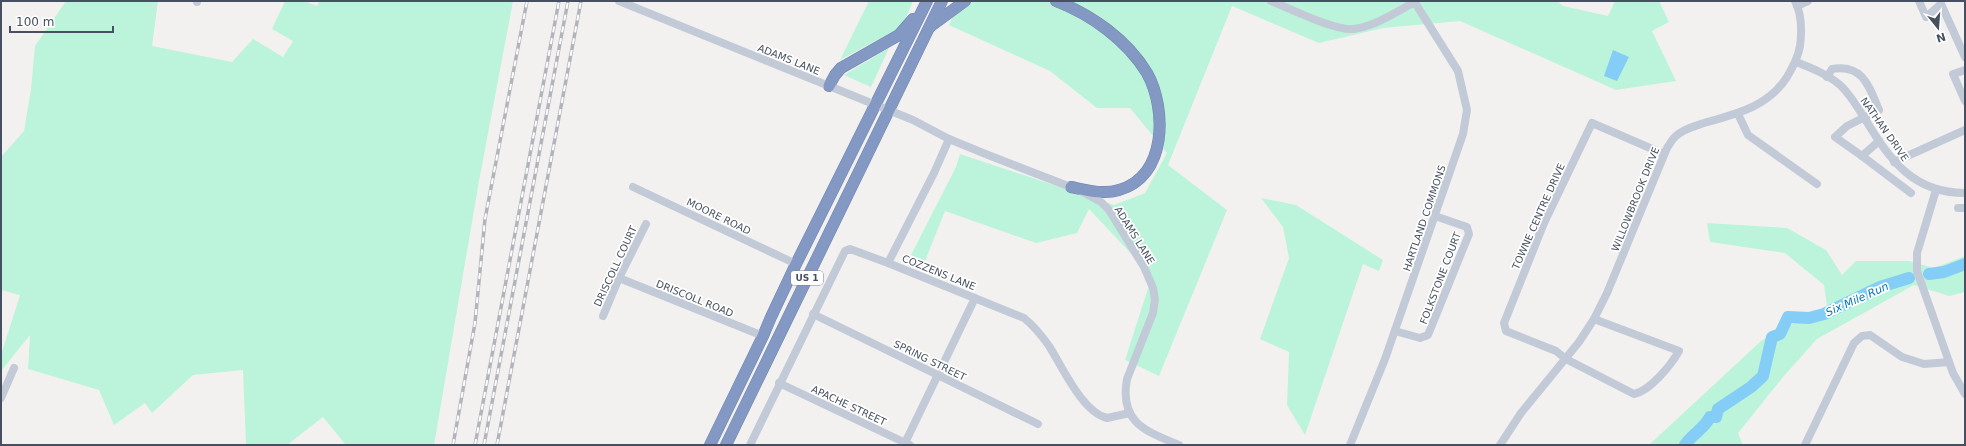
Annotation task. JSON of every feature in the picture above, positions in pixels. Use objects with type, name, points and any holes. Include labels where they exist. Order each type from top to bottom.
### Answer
[{"type":"highway","name":"US 1","points":[[726,445],[942,1]]},
{"type":"highway","points":[[928,29],[965,1]]},
{"type":"highway","points":[[1056,1],[1091,18],[1125,46],[1147,74],[1156,94],[1159,109],[1160,128],[1157,148],[1148,168],[1139,179],[1123,189],[1112,192],[1102,192],[1071,187]]},
{"type":"highway","points":[[829,86],[841,68],[902,32],[926,2]]},
{"type":"highway","name":"US 1","points":[[710,445],[796,264],[926,2]]},
{"type":"highway","points":[[733,445],[754,388]]},
{"type":"street","name":"ADAMS LANE","points":[[619,1],[913,120],[949,139],[1071,187],[1090,196],[1109,210],[1148,276],[1155,298],[1153,313],[1126,384],[1126,400],[1130,414]]},
{"type":"street","points":[[1271,1],[1337,28],[1352,30],[1374,23],[1414,2]]},
{"type":"street","points":[[1796,3],[1808,1]]},
{"type":"street","points":[[1919,1],[1926,17],[1941,4],[1965,56]]},
{"type":"street","name":"HARTLAND COMMONS","points":[[1350,445],[1395,330],[1435,216],[1463,134],[1467,110],[1458,71],[1414,2]]},
{"type":"street","name":"WILLOWBROOK DRIVE","points":[[1500,445],[1522,413],[1566,359],[1594,319],[1607,293],[1664,154],[1677,135],[1696,126],[1738,114],[1760,104],[1773,94],[1784,82],[1796,62],[1801,35],[1800,17],[1796,3]]},
{"type":"street","name":"NATHAN DRIVE","points":[[1796,62],[1827,76],[1840,85],[1853,101],[1894,162],[1919,182],[1936,190],[1965,193]]},
{"type":"street","points":[[1827,76],[1832,69],[1839,68],[1860,73],[1866,80],[1879,110],[1847,126],[1835,137],[1911,193]]},
{"type":"street","points":[[1965,70],[1953,74],[1965,102]]},
{"type":"street","points":[[1738,114],[1748,135],[1817,184]]},
{"type":"street","name":"TOWNE CENTRE DRIVE","points":[[1566,359],[1556,351],[1506,330],[1504,323],[1544,223],[1583,141],[1592,123],[1664,154]]},
{"type":"street","points":[[1894,162],[1965,130]]},
{"type":"street","points":[[888,262],[934,173],[949,139]]},
{"type":"street","points":[[1862,156],[1879,141]]},
{"type":"street","name":"MOORE ROAD","points":[[633,187],[796,264]]},
{"type":"street","points":[[1936,190],[1920,243],[1916,262],[1920,282],[1949,362],[1965,394]]},
{"type":"street","name":"FOLKSTONE COURT","points":[[1395,330],[1420,338],[1428,335],[1469,234],[1467,227],[1435,216]]},
{"type":"street","name":"DRISCOLL COURT","points":[[603,316],[618,278],[646,224]]},
{"type":"street","name":"COZZENS LANE","points":[[750,445],[779,383],[845,251],[853,250],[888,262],[1024,318],[1032,325],[1048,345],[1090,409],[1107,418],[1130,414]]},
{"type":"street","name":"DRISCOLL ROAD","points":[[618,278],[763,336]]},
{"type":"street","points":[[906,444],[975,298]]},
{"type":"street","name":"SPRING STREET","points":[[813,314],[1038,424]]},
{"type":"street","points":[[1566,359],[1634,394],[1644,391],[1673,361],[1678,351],[1594,319]]},
{"type":"street","points":[[1805,445],[1854,343],[1862,336],[1870,335],[1902,357],[1924,364],[1949,362]]},
{"type":"street","points":[[1,398],[14,368]]},
{"type":"street","name":"APACHE STREET","points":[[779,383],[906,444]]},
{"type":"street","points":[[1130,414],[1148,433],[1179,445]]},
{"type":"green space","points":[[66,1],[158,1],[152,46],[232,62],[253,39],[283,57],[293,41],[272,29],[285,1],[304,1],[317,6],[319,1],[513,1],[479,181],[434,445],[346,445],[323,417],[287,445],[246,445],[243,370],[193,375],[152,413],[145,403],[114,425],[99,390],[28,369],[30,335],[1,371],[1,355],[20,295],[1,290],[1,157],[24,131],[31,89],[35,46]]},
{"type":"green space","points":[[869,1],[913,1],[902,27],[840,60]]},
{"type":"green space","points":[[959,1],[1557,1],[1563,6],[1608,16],[1615,1],[1659,1],[1669,22],[1652,31],[1676,81],[1616,90],[1460,21],[1383,28],[1319,43],[1232,6],[1168,165],[1227,210],[1159,376],[1125,360],[1152,276],[1089,209],[1077,233],[1036,243],[945,211],[925,261],[911,255],[956,167],[960,154],[1114,205],[1145,193],[1167,153],[1130,108],[1097,108],[1050,71],[949,25]]},
{"type":"green space","points":[[889,48],[871,87],[844,75]]},
{"type":"green space","points":[[1261,198],[1296,205],[1383,260],[1379,271],[1363,264],[1305,435],[1287,405],[1289,352],[1260,339],[1289,258],[1283,227]]},
{"type":"green space","points":[[1707,223],[1787,228],[1826,250],[1842,275],[1856,261],[1909,261],[1934,268],[1965,256],[1965,292],[1949,296],[1914,285],[1817,339],[1783,377],[1738,433],[1743,445],[1649,445],[1761,341],[1827,306],[1824,285],[1785,253],[1710,242]]},
{"type":"water","points":[[1613,50],[1629,57],[1617,81],[1604,76]]},
{"type":"waterway","name":"Six Mile Run","points":[[1929,274],[1944,272],[1965,264]]},
{"type":"waterway","name":"Six Mile Run","points":[[1685,445],[1705,425],[1710,417],[1716,417],[1718,409],[1751,387],[1763,376],[1772,337],[1780,334],[1788,317],[1809,318],[1824,314],[1880,287],[1909,278]]},
{"type":"railway","points":[[453,445],[475,323],[485,219],[527,1]]},
{"type":"railway","points":[[475,445],[559,1]]},
{"type":"railway","points":[[484,445],[568,1]]},
{"type":"railway","points":[[497,445],[581,1]]}]
